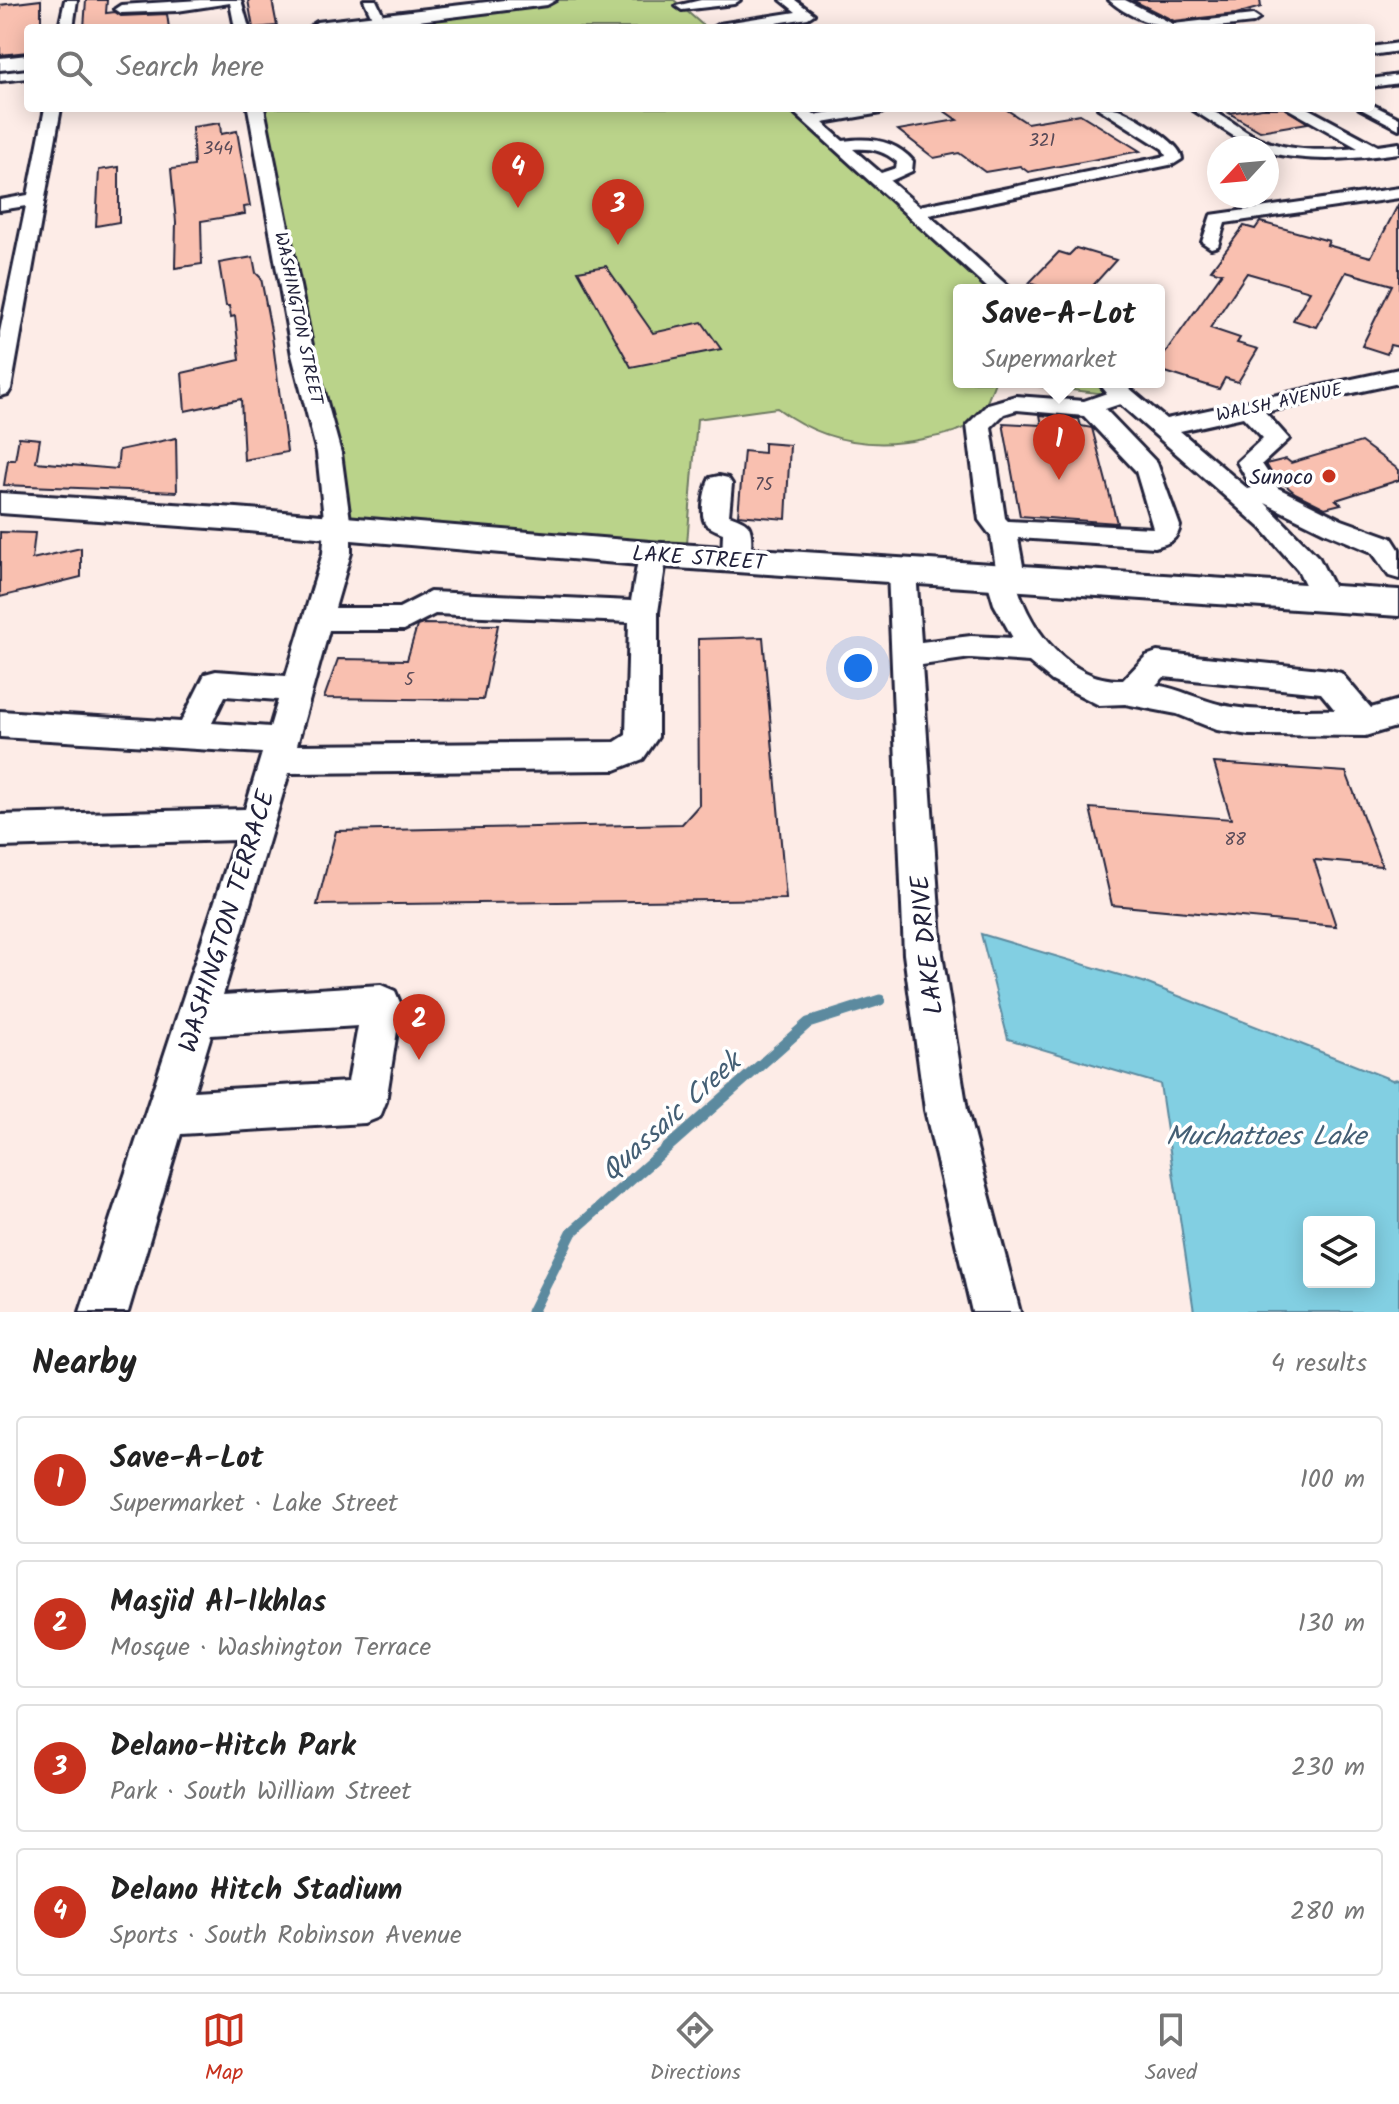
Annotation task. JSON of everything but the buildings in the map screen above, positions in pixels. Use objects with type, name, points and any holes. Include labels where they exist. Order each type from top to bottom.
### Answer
[{"type":"highway","points":[[353,24],[499,3],[547,0]]},
{"type":"main road","name":"LAKE STREET","points":[[0,503],[736,560],[1399,603]]},
{"type":"street","points":[[71,0],[71,21]]},
{"type":"street","points":[[121,9],[183,6],[203,9],[227,0]]},
{"type":"street","points":[[235,0],[236,23]]},
{"type":"street","points":[[370,0],[380,21]]},
{"type":"street","points":[[699,21],[687,2],[734,0]]},
{"type":"street","points":[[744,24],[808,14],[787,0]]},
{"type":"street","points":[[1115,0],[1164,24]]},
{"type":"street","points":[[183,6],[184,24]]},
{"type":"street","points":[[1208,24],[1253,19]]},
{"type":"street","points":[[1375,50],[1399,47]]},
{"type":"street","points":[[1375,82],[1399,79]]},
{"type":"street","points":[[0,389],[52,112]]},
{"type":"street","name":"WASHINGTON STREET","points":[[257,112],[303,355],[329,453],[338,528]]},
{"type":"street","points":[[804,114],[830,112]]},
{"type":"street","points":[[913,213],[1174,159],[1174,152],[1169,146],[1113,112]]},
{"type":"street","points":[[1205,112],[1254,142],[1285,152],[1375,151],[1399,147]]},
{"type":"street","points":[[1304,112],[1375,151]]},
{"type":"street","points":[[1334,112],[1399,147]]},
{"type":"street","points":[[1375,112],[1399,124]]},
{"type":"street","points":[[804,114],[995,284]]},
{"type":"street","points":[[839,146],[882,145],[905,161],[904,171],[877,180]]},
{"type":"street","points":[[1211,242],[1217,219],[1399,193]]},
{"type":"street","points":[[0,207],[37,199]]},
{"type":"street","points":[[0,279],[23,275]]},
{"type":"street","name":"WALSH AVENUE","points":[[1160,428],[1399,376]]},
{"type":"street","points":[[1091,409],[1115,389],[1160,428],[1256,496],[1382,545],[1399,569]]},
{"type":"street","points":[[1004,534],[1014,529],[1155,538],[1165,534],[1167,526],[1148,469],[1124,440],[1091,409],[1016,403],[996,409],[979,425],[992,520],[1004,534],[1008,604],[1036,651],[1063,673],[1099,693],[1130,693],[1181,702],[1217,717],[1249,722],[1365,723],[1399,713]]},
{"type":"street","points":[[1248,409],[1277,439],[1249,462],[1256,496],[1270,522],[1309,565],[1325,598]]},
{"type":"street","points":[[719,484],[716,519],[737,529],[736,560]]},
{"type":"street","name":"WASHINGTON TERRACE","points":[[104,1312],[298,689],[337,553],[338,528]]},
{"type":"street","points":[[0,724],[190,735],[279,750],[615,756],[627,753],[637,747],[642,737],[644,612],[653,554]]},
{"type":"street","name":"LAKE DRIVE","points":[[902,571],[923,954],[946,1110],[996,1312]]},
{"type":"street","points":[[317,619],[404,619],[430,603],[644,612]]},
{"type":"street","points":[[906,656],[971,647],[1036,651]]},
{"type":"street","points":[[1130,693],[1157,664],[1330,682],[1365,723]]},
{"type":"street","points":[[190,735],[216,683],[298,689]]},
{"type":"street","points":[[0,831],[257,824]]},
{"type":"street","points":[[166,1114],[365,1102],[381,1005],[197,1016]]},
{"type":"green space","points":[[547,0],[674,0],[701,24],[348,24]]},
{"type":"green space","points":[[258,112],[801,112],[996,284],[953,284],[953,388],[993,388],[975,420],[959,430],[903,442],[865,443],[811,428],[777,408],[697,419],[686,557],[338,528]]},
{"type":"green space","points":[[1054,388],[1114,388],[1123,396]]},
{"type":"water","name":"Muchattoes Lake","points":[[981,934],[1143,982],[1392,1080],[1399,1079],[1399,1312],[1194,1312],[1160,1084],[1008,1039]]},
{"type":"waterway","name":"Quassaic Creek","points":[[532,1312],[572,1232],[808,1023],[880,1000]]},
{"type":"tunnel","points":[[6,72],[20,70]]},
{"type":"place","name":"Delano Hitch Stadium","points":[[518,208]]},
{"type":"place","name":"Delano-Hitch Park","points":[[618,245]]},
{"type":"place","name":"Sunoco","points":[[1329,476]]},
{"type":"place","name":"Save-A-Lot","points":[[1059,480]]},
{"type":"place","name":"Masjid Al-Ikhlas","points":[[419,1060]]}]
